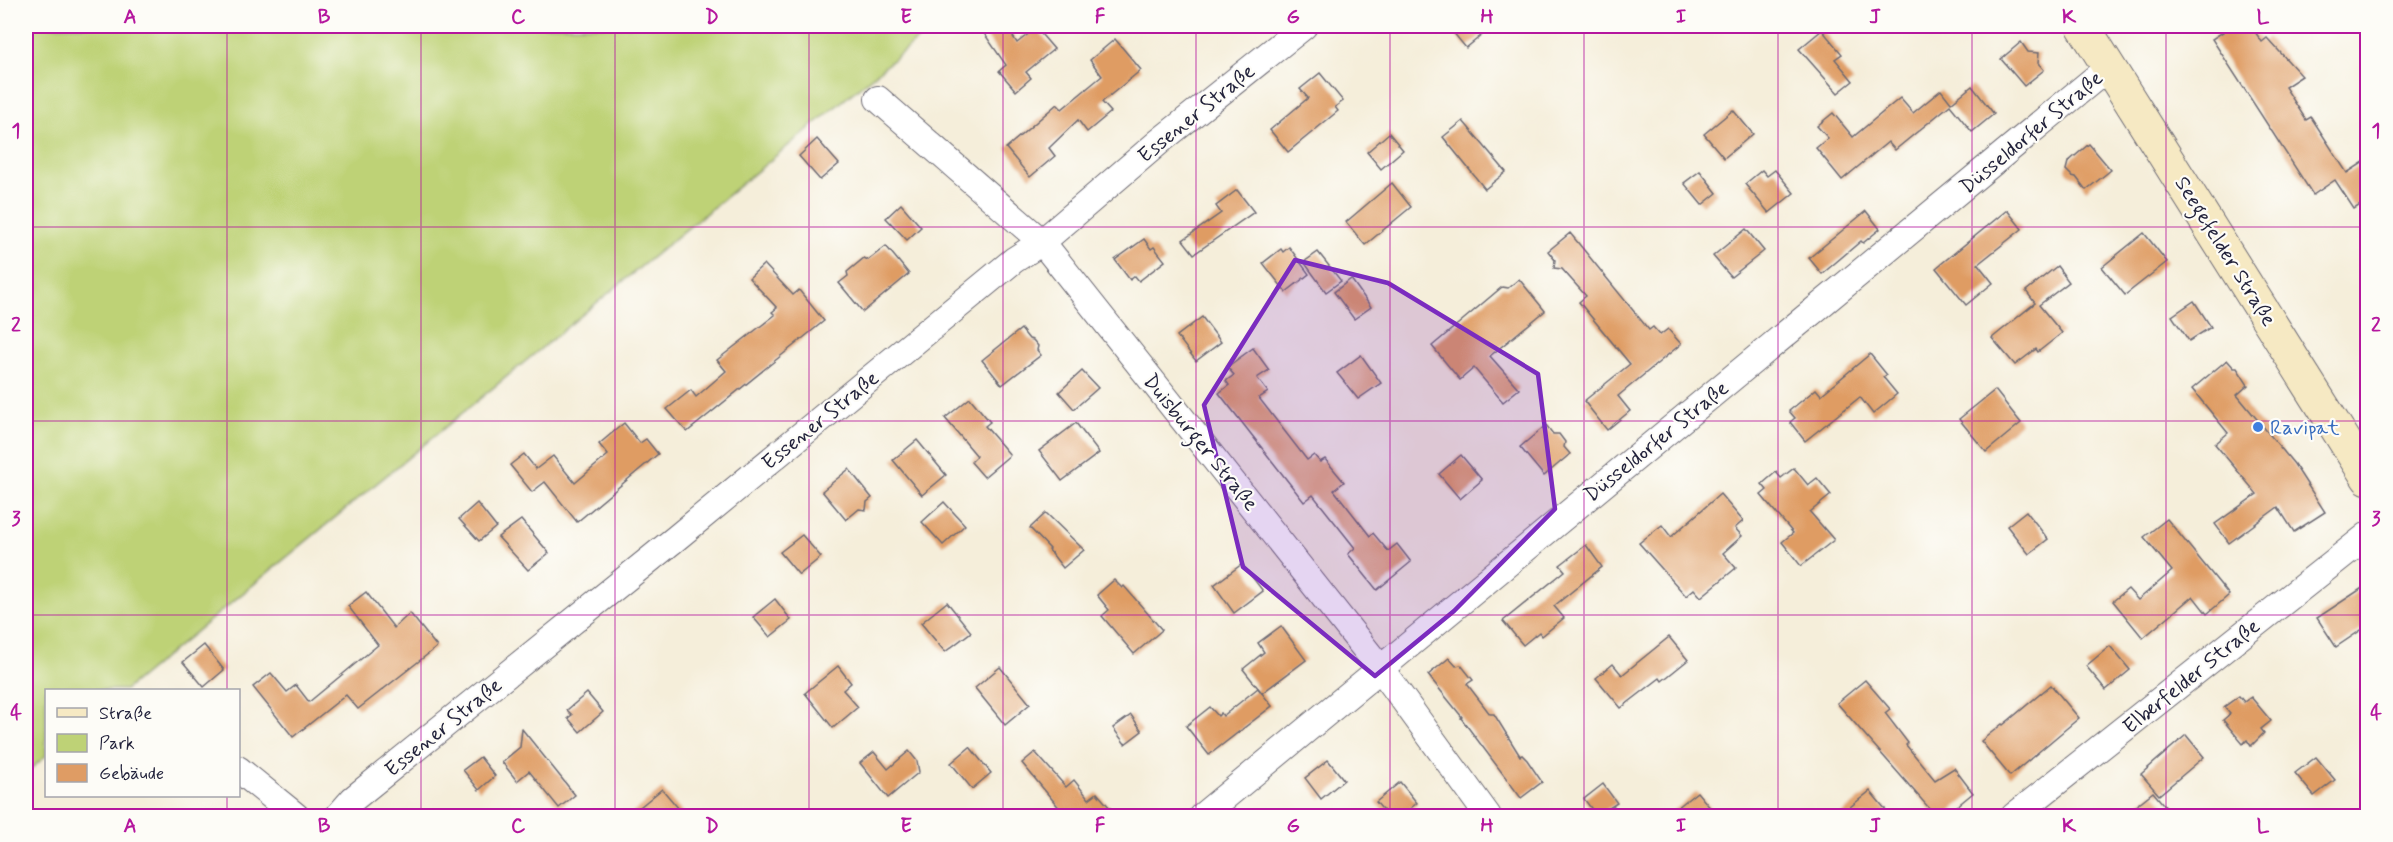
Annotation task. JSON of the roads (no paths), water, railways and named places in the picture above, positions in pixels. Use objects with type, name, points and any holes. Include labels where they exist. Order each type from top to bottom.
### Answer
[{"type":"street","name":"Essener Straße","points":[[338,816],[353,799],[675,539],[1014,260],[1042,242],[1160,141],[1304,26]]},
{"type":"street","name":"Seegefelder Straße","points":[[2083,26],[2367,478]]},
{"type":"street","name":"Düsseldorfer Straße","points":[[1202,816],[2110,66]]},
{"type":"street","name":"Duisburger Straße","points":[[879,99],[1042,242],[1381,669],[1488,816]]},
{"type":"street","name":"Elberfelder Straße","points":[[2014,816],[2367,535]]},
{"type":"street","points":[[240,771],[296,816]]},
{"type":"place","name":"Ravipat","points":[[2258,427]]}]
